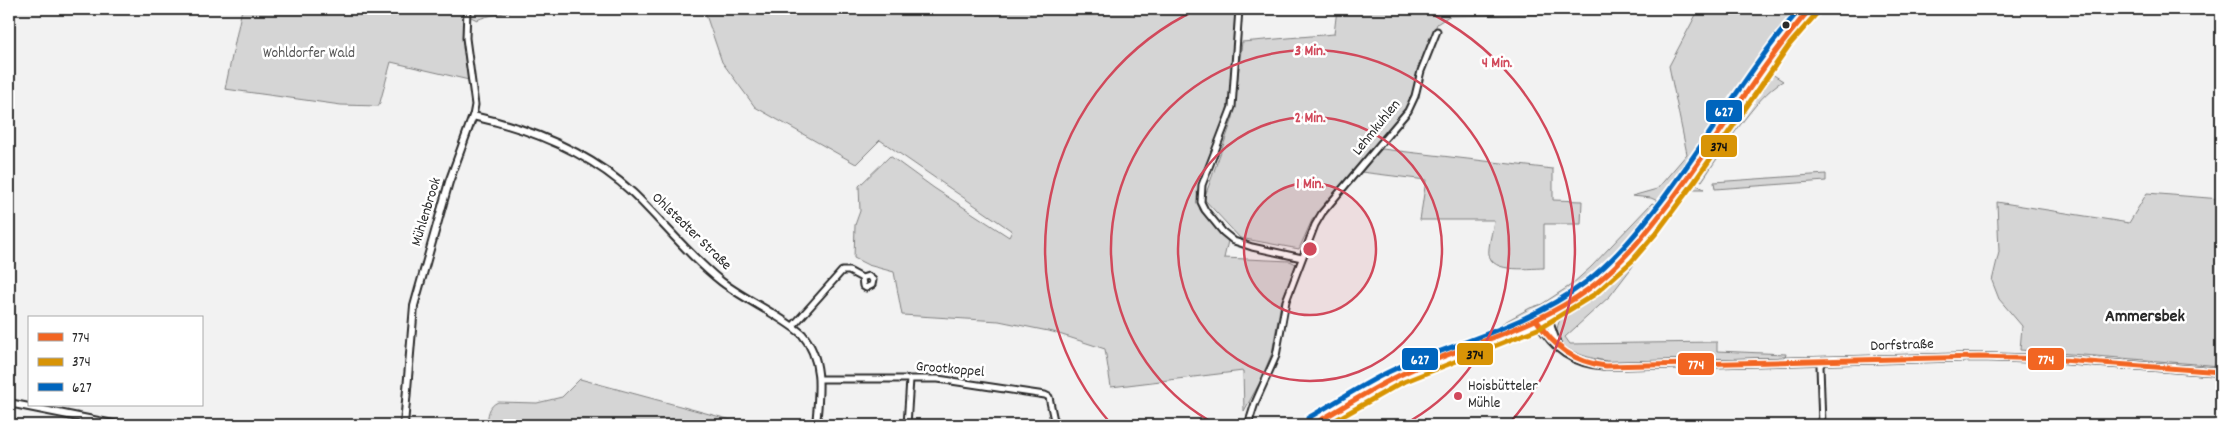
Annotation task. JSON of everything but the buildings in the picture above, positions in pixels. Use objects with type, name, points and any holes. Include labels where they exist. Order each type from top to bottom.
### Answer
[{"type":"main road","points":[[1312,425],[1398,376],[1537,321],[1590,288],[1637,244],[1689,177],[1784,39],[1810,9]]},
{"type":"street","name":"Mühlenbrook","points":[[404,425],[414,306],[433,235],[473,116],[475,99],[467,44],[467,9]]},
{"type":"street","points":[[1239,9],[1232,107],[1202,185],[1201,202],[1205,210],[1223,232],[1234,241],[1252,248],[1302,258]]},
{"type":"street","name":"Lehmkuhlen","points":[[1248,425],[1255,403],[1276,356],[1285,306],[1315,224],[1413,103],[1421,71],[1437,31]]},
{"type":"street","name":"Ohlstedter Straße","points":[[473,116],[519,128],[547,138],[596,164],[631,192],[722,282],[793,326],[802,334],[812,347],[818,366],[816,425]]},
{"type":"street","points":[[793,326],[842,271],[849,271],[862,278]]},
{"type":"street","points":[[1547,316],[1558,347]]},
{"type":"street","name":"Dorfstraße","points":[[1537,321],[1550,342],[1576,360],[1606,366],[2015,357],[2221,372]]},
{"type":"street","points":[[1822,425],[1820,366],[1824,361]]},
{"type":"street","name":"Grootkoppel","points":[[819,378],[953,380],[1046,395],[1049,397],[1056,425]]},
{"type":"street","points":[[907,425],[910,379]]},
{"type":"street","points":[[9,403],[118,425]]},
{"type":"green space","name":"Wohldorfer Wald","points":[[242,9],[463,9],[463,48],[469,80],[391,62],[379,106],[341,105],[225,89]]},
{"type":"green space","points":[[466,9],[515,9],[477,20],[469,16]]},
{"type":"green space","points":[[704,9],[1235,9],[1233,64],[1226,118],[1197,192],[1200,210],[1228,241],[1224,258],[1290,261],[1296,264],[1281,303],[1272,353],[1259,384],[1244,411],[1243,371],[1111,387],[1105,349],[1053,332],[999,321],[902,315],[894,272],[868,265],[854,258],[855,225],[860,211],[859,186],[890,156],[934,188],[1009,237],[1012,231],[880,140],[856,164],[755,107],[722,62]]},
{"type":"green space","points":[[1337,9],[1683,9],[1676,12],[1449,16],[1437,24],[1417,76],[1414,95],[1407,110],[1312,220],[1299,249],[1240,238],[1204,199],[1233,118],[1242,42],[1334,34]]},
{"type":"green space","points":[[1699,9],[1801,9],[1785,25],[1660,202],[1651,198],[1632,196],[1657,189],[1687,154],[1669,66]]},
{"type":"green space","points":[[1772,74],[1783,81],[1761,99],[1750,112],[1702,181],[1695,178],[1758,88],[1768,82]]},
{"type":"green space","points":[[1382,149],[1553,169],[1553,200],[1582,201],[1581,224],[1544,224],[1544,268],[1518,269],[1500,266],[1494,263],[1490,257],[1489,248],[1494,220],[1420,220],[1426,180],[1361,172]]},
{"type":"green space","points":[[1826,174],[1826,181],[1715,189],[1714,182]]},
{"type":"green space","points":[[1692,182],[1704,189],[1692,189],[1610,296],[1565,337],[1570,344],[1717,342],[1717,351],[1786,354],[1785,358],[1615,362],[1585,356],[1565,346],[1559,339],[1557,331],[1560,320],[1616,278]]},
{"type":"green space","points":[[2147,193],[2221,199],[2221,366],[2020,350],[2022,326],[1999,299],[1992,281],[1999,252],[1997,202],[2129,223]]},
{"type":"green space","points":[[1652,203],[1657,206],[1624,246],[1586,281],[1548,307],[1534,311],[1520,322],[1484,338],[1393,371],[1307,419],[1388,369],[1490,330],[1530,308],[1542,304],[1571,285],[1591,267]]},
{"type":"green space","points":[[580,379],[750,425],[487,425],[490,409],[498,402],[537,403],[562,397]]},
{"type":"transit line","name":"627","points":[[1308,418],[1386,373],[1519,321],[1542,310],[1565,297],[1597,273],[1627,243],[1663,199],[1764,55],[1800,9]]},
{"type":"transit line","name":"774","points":[[1312,425],[1398,376],[1544,316],[1568,303],[1602,279],[1633,248],[1670,202],[1773,56],[1810,9]]},
{"type":"transit line","name":"374","points":[[1327,425],[1401,383],[1540,328],[1595,294],[1632,261],[1657,232],[1695,181],[1790,44],[1816,14]]},
{"type":"transit line","name":"774","points":[[1537,321],[1551,339],[1566,352],[1584,361],[1606,366],[1979,357],[2049,359],[2221,372]]},
{"type":"place","name":"Hoisbütteler Mühle","points":[[1458,396]]},
{"type":"district","name":"Ammersbek","points":[[2145,317]]}]
